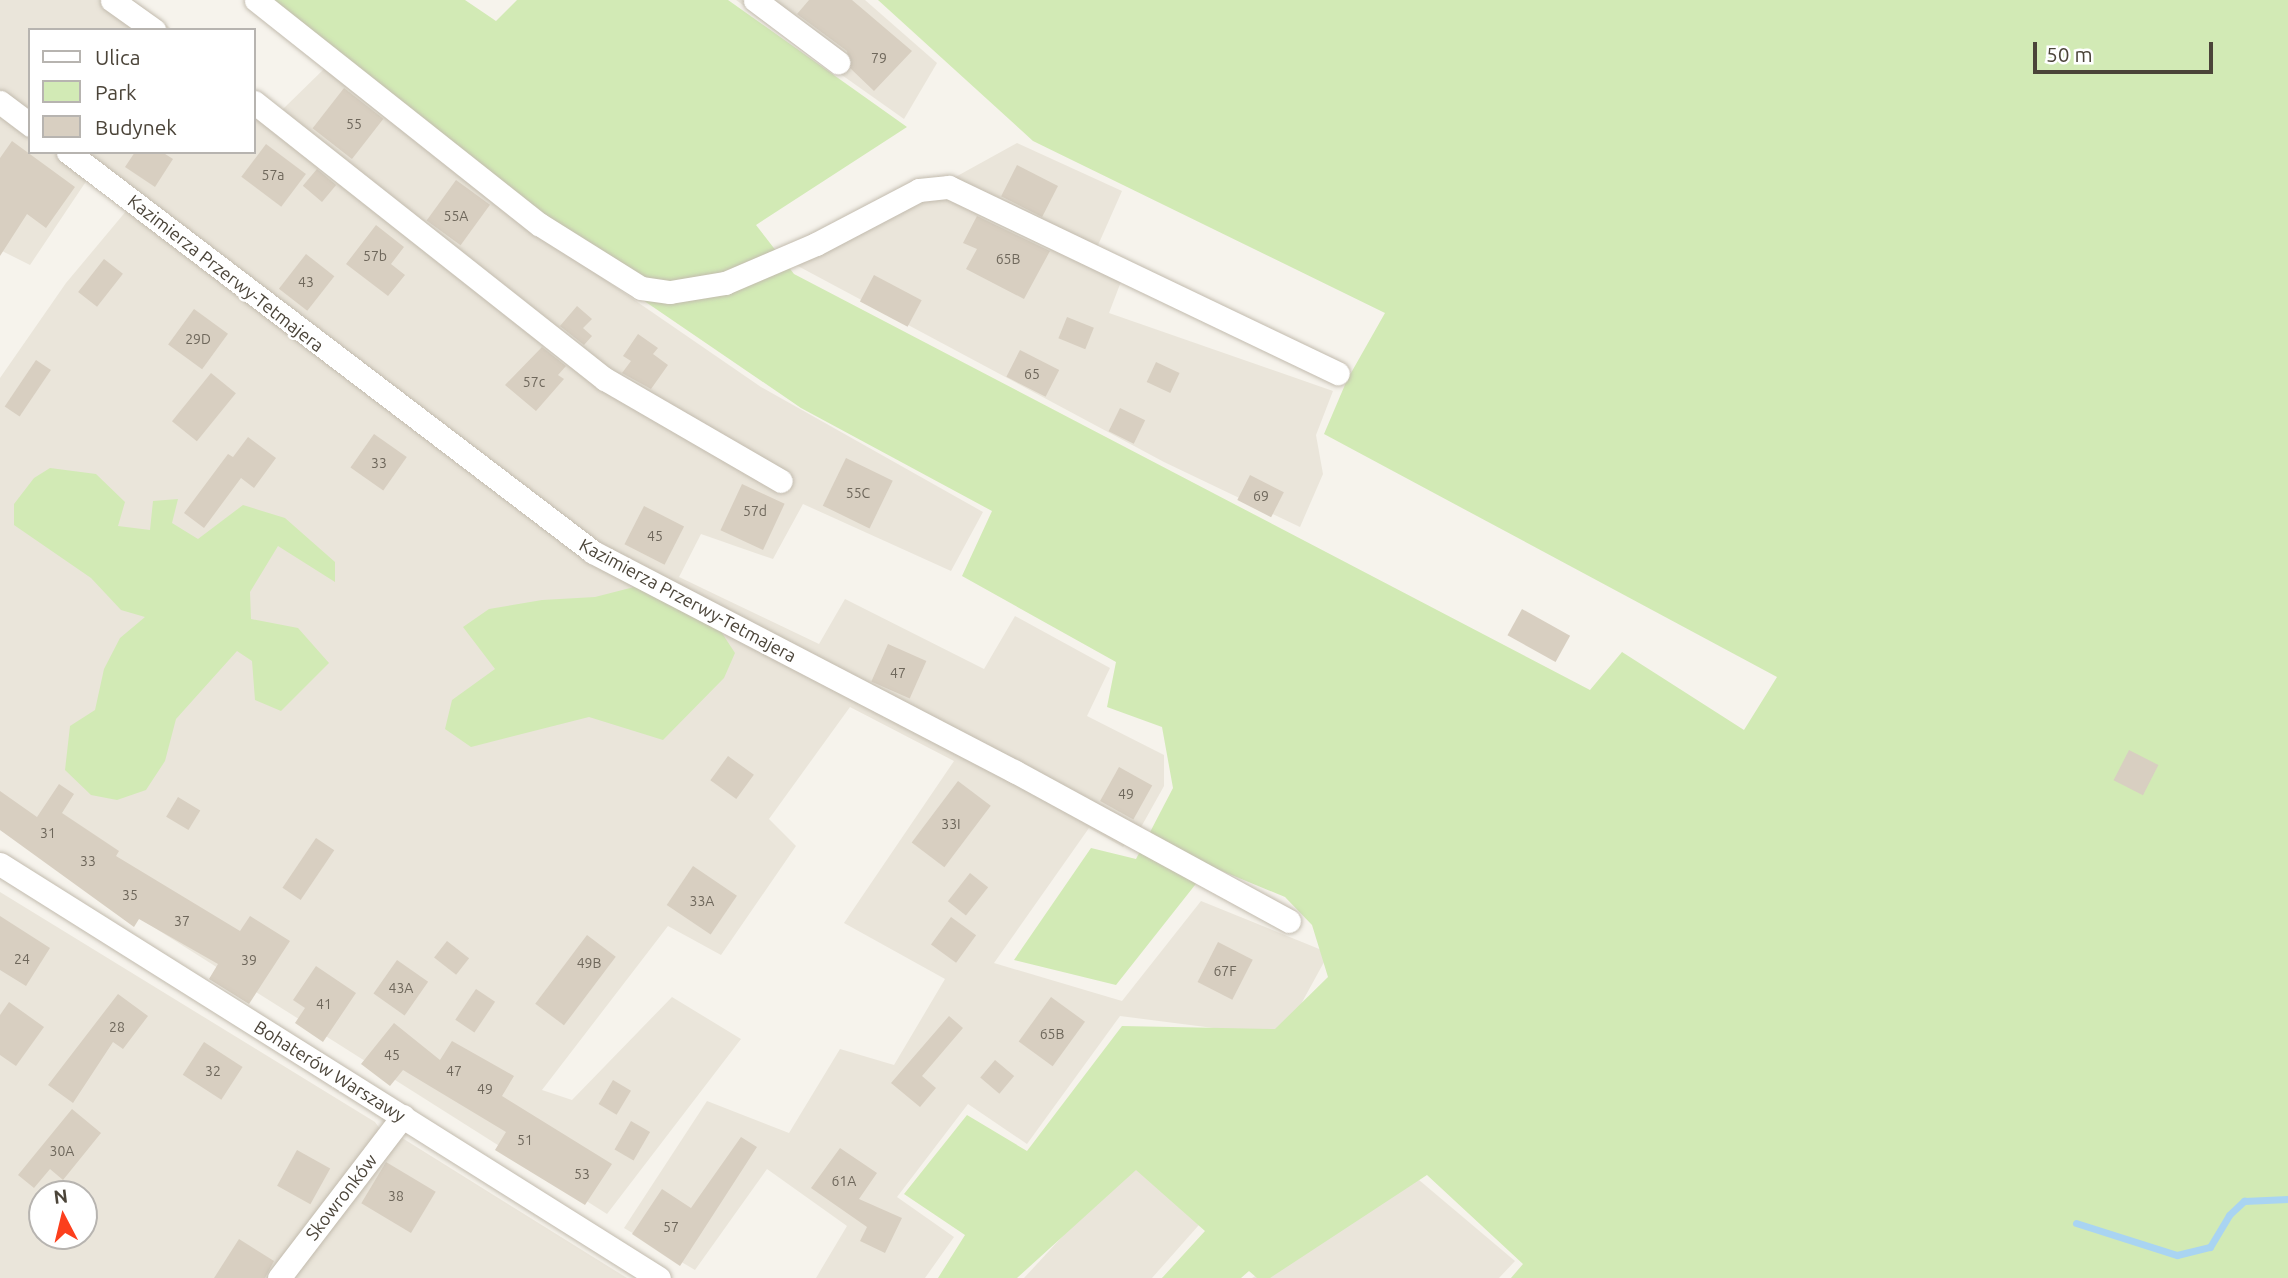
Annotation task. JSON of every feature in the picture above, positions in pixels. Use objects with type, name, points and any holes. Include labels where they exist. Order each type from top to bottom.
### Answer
[{"type":"street","points":[[112,0],[151,28]]},
{"type":"street","points":[[256,0],[539,224],[641,288],[670,292],[725,283],[816,244],[919,190],[949,187],[1338,373]]},
{"type":"street","points":[[755,0],[838,62]]},
{"type":"street","points":[[0,102],[28,123]]},
{"type":"street","points":[[256,104],[605,379],[781,481]]},
{"type":"street","name":"Kazimierza Przerwy-Tetmajera","points":[[71,154],[593,552],[1014,771],[1289,921]]},
{"type":"street","name":"Bohaterów Warszawy","points":[[0,864],[659,1278]]},
{"type":"street","name":"Skowronków","points":[[279,1278],[403,1116]]},
{"type":"shaded area","points":[[0,0],[133,0],[170,28],[28,28],[28,154],[256,154],[256,91],[282,110],[327,66],[601,277],[761,387],[983,512],[951,571],[803,504],[773,559],[701,534],[679,577],[819,644],[845,599],[984,669],[1015,616],[1110,668],[1087,716],[1164,755],[1164,786],[1140,829],[1123,847],[1089,828],[994,963],[1122,1001],[1201,901],[1329,953],[1283,1037],[1120,1016],[1027,1144],[968,1104],[897,1197],[954,1237],[925,1278],[816,1278],[847,1226],[767,1169],[695,1270],[624,1228],[707,1101],[789,1133],[840,1049],[894,1065],[945,979],[844,923],[954,761],[850,707],[769,819],[796,846],[721,955],[668,926],[542,1090],[572,1100],[672,997],[741,1039],[607,1214],[0,830],[0,378],[66,283],[127,210],[87,180],[30,265],[0,250]]},
{"type":"shaded area","points":[[736,0],[865,0],[937,63],[904,119]]},
{"type":"shaded area","points":[[1017,143],[1122,191],[1091,261],[1122,279],[1109,313],[1333,391],[1316,435],[1323,474],[1300,527],[1164,462],[796,265]]},
{"type":"shaded area","points":[[0,892],[375,1122],[380,1129],[272,1278],[0,1278]]},
{"type":"shaded area","points":[[399,1136],[627,1278],[291,1278]]},
{"type":"shaded area","points":[[1135,1158],[1206,1217],[1152,1278],[1024,1278]]},
{"type":"shaded area","points":[[1419,1180],[1515,1261],[1499,1278],[1252,1278]]},
{"type":"green space","points":[[268,0],[465,0],[496,21],[517,0],[728,0],[907,127],[756,225],[794,274],[1590,690],[1622,652],[1744,730],[1777,677],[1324,434],[1347,380],[1385,313],[1033,141],[878,0],[2288,0],[2288,1278],[1511,1278],[1523,1264],[1427,1175],[1270,1278],[1257,1278],[1249,1271],[1241,1278],[1162,1278],[1205,1231],[1136,1170],[1017,1278],[938,1278],[965,1235],[904,1194],[967,1115],[1027,1151],[1122,1026],[1275,1029],[1328,977],[1312,925],[1285,897],[1210,866],[1116,985],[1014,960],[1091,848],[1136,859],[1173,788],[1162,727],[1107,707],[1116,662],[962,576],[992,511],[801,408],[637,296]]},
{"type":"green space","points":[[50,468],[96,474],[125,502],[118,526],[150,530],[153,501],[178,499],[172,523],[198,539],[243,505],[285,518],[335,562],[335,582],[278,546],[250,592],[251,619],[298,628],[329,663],[281,711],[255,700],[252,661],[237,651],[176,719],[165,761],[146,790],[117,800],[91,795],[65,770],[70,726],[95,710],[104,669],[120,638],[145,617],[121,610],[91,578],[14,525],[14,504],[34,478]]},
{"type":"green space","points":[[638,586],[720,630],[735,653],[724,678],[663,740],[589,717],[471,747],[445,729],[452,700],[495,669],[463,627],[489,609],[542,600],[595,597]]},
{"type":"building","points":[[809,0],[852,0],[912,51],[874,91],[850,68],[847,51],[797,14]]},
{"type":"building","points":[[344,88],[383,119],[352,159],[313,128]]},
{"type":"building","points":[[12,141],[75,187],[46,228],[27,214],[0,256],[0,158]]},
{"type":"building","points":[[266,144],[306,174],[281,207],[241,177]]},
{"type":"building","points":[[134,154],[165,154],[173,159],[155,187],[125,167]]},
{"type":"building","points":[[1017,165],[1058,186],[1042,217],[1001,196]]},
{"type":"building","points":[[317,169],[336,185],[322,202],[303,186]]},
{"type":"building","points":[[456,180],[490,205],[461,245],[427,220]]},
{"type":"building","points":[[977,216],[1050,251],[1024,299],[966,269],[977,249],[963,243]]},
{"type":"building","points":[[376,225],[404,247],[391,264],[405,275],[388,296],[346,264]]},
{"type":"building","points":[[306,254],[334,276],[307,311],[279,289]]},
{"type":"building","points":[[104,259],[123,274],[97,307],[78,292]]},
{"type":"building","points":[[874,275],[922,300],[908,327],[860,301]]},
{"type":"building","points":[[577,306],[592,319],[583,328],[592,336],[584,345],[560,326]]},
{"type":"building","points":[[194,309],[228,334],[202,369],[168,345]]},
{"type":"building","points":[[1067,317],[1094,328],[1085,349],[1058,338]]},
{"type":"building","points":[[638,334],[658,348],[653,354],[668,365],[651,389],[622,373],[631,361],[623,356]]},
{"type":"building","points":[[542,347],[566,366],[558,375],[564,379],[536,411],[505,385]]},
{"type":"building","points":[[1020,350],[1059,370],[1046,397],[1006,377]]},
{"type":"building","points":[[36,360],[51,370],[20,416],[5,406]]},
{"type":"building","points":[[1156,362],[1180,373],[1170,393],[1147,382]]},
{"type":"building","points":[[211,373],[236,393],[197,441],[172,421]]},
{"type":"building","points":[[1120,408],[1145,420],[1134,444],[1109,431]]},
{"type":"building","points":[[374,434],[407,457],[383,491],[350,468]]},
{"type":"building","points":[[248,437],[276,458],[254,488],[241,478],[204,528],[184,513],[228,454],[233,457]]},
{"type":"building","points":[[846,458],[893,481],[870,528],[823,506]]},
{"type":"building","points":[[1250,475],[1284,492],[1271,517],[1237,500]]},
{"type":"building","points":[[742,484],[785,504],[763,550],[720,530]]},
{"type":"building","points":[[644,506],[684,526],[665,565],[624,544]]},
{"type":"building","points":[[1522,609],[1570,636],[1556,662],[1507,635]]},
{"type":"building","points":[[888,644],[926,661],[910,699],[871,681]]},
{"type":"building","points":[[2129,750],[2158,765],[2143,795],[2114,780]]},
{"type":"building","points":[[728,756],[754,775],[736,799],[710,780]]},
{"type":"building","points":[[1119,767],[1152,785],[1133,820],[1100,801]]},
{"type":"building","points":[[958,781],[991,806],[944,867],[912,842]]},
{"type":"building","points":[[59,784],[74,794],[62,813],[119,851],[116,856],[240,931],[250,916],[290,941],[249,1004],[209,979],[218,964],[139,919],[134,927],[0,830],[0,791],[37,817]]},
{"type":"building","points":[[178,797],[200,810],[188,830],[166,817]]},
{"type":"building","points":[[316,838],[334,850],[301,900],[282,888]]},
{"type":"building","points":[[693,866],[737,896],[711,935],[667,905]]},
{"type":"building","points":[[970,873],[988,887],[966,916],[948,901]]},
{"type":"building","points":[[0,916],[50,948],[26,986],[0,970]]},
{"type":"building","points":[[951,917],[976,935],[956,963],[931,945]]},
{"type":"building","points":[[587,935],[616,957],[564,1025],[535,1004]]},
{"type":"building","points":[[447,941],[469,958],[456,975],[434,958]]},
{"type":"building","points":[[1218,942],[1253,960],[1232,1000],[1198,982]]},
{"type":"building","points":[[397,960],[428,982],[405,1015],[373,994]]},
{"type":"building","points":[[316,966],[356,993],[323,1042],[295,1023],[305,1008],[293,1000]]},
{"type":"building","points":[[476,989],[495,1002],[474,1033],[455,1020]]},
{"type":"building","points":[[118,994],[148,1016],[123,1049],[113,1042],[73,1103],[48,1085]]},
{"type":"building","points":[[1051,997],[1085,1022],[1053,1066],[1019,1041]]},
{"type":"building","points":[[9,1002],[44,1027],[16,1066],[0,1055],[0,1015]]},
{"type":"building","points":[[949,1016],[963,1028],[922,1076],[936,1088],[920,1107],[891,1083]]},
{"type":"building","points":[[394,1023],[440,1060],[452,1041],[514,1076],[502,1096],[612,1164],[585,1205],[495,1150],[506,1132],[403,1070],[390,1086],[361,1064]]},
{"type":"building","points":[[204,1042],[243,1067],[221,1100],[183,1075]]},
{"type":"building","points":[[995,1060],[1014,1076],[999,1094],[980,1078]]},
{"type":"building","points":[[613,1080],[631,1091],[617,1115],[599,1104]]},
{"type":"building","points":[[72,1109],[101,1133],[63,1180],[50,1169],[41,1180],[28,1180],[28,1183],[18,1175]]},
{"type":"building","points":[[631,1121],[650,1132],[634,1161],[614,1150]]},
{"type":"building","points":[[741,1137],[757,1147],[680,1266],[632,1234],[662,1189],[691,1208]]},
{"type":"building","points":[[840,1148],[877,1173],[859,1199],[902,1218],[885,1253],[860,1241],[867,1227],[811,1188]]},
{"type":"building","points":[[297,1150],[330,1168],[310,1204],[277,1186]]},
{"type":"building","points":[[386,1162],[436,1192],[411,1233],[361,1203]]},
{"type":"building","points":[[239,1239],[274,1261],[265,1278],[214,1278]]},
{"type":"waterway","points":[[2076,1223],[2177,1255],[2210,1247],[2229,1215],[2244,1201],[2288,1199]]}]
